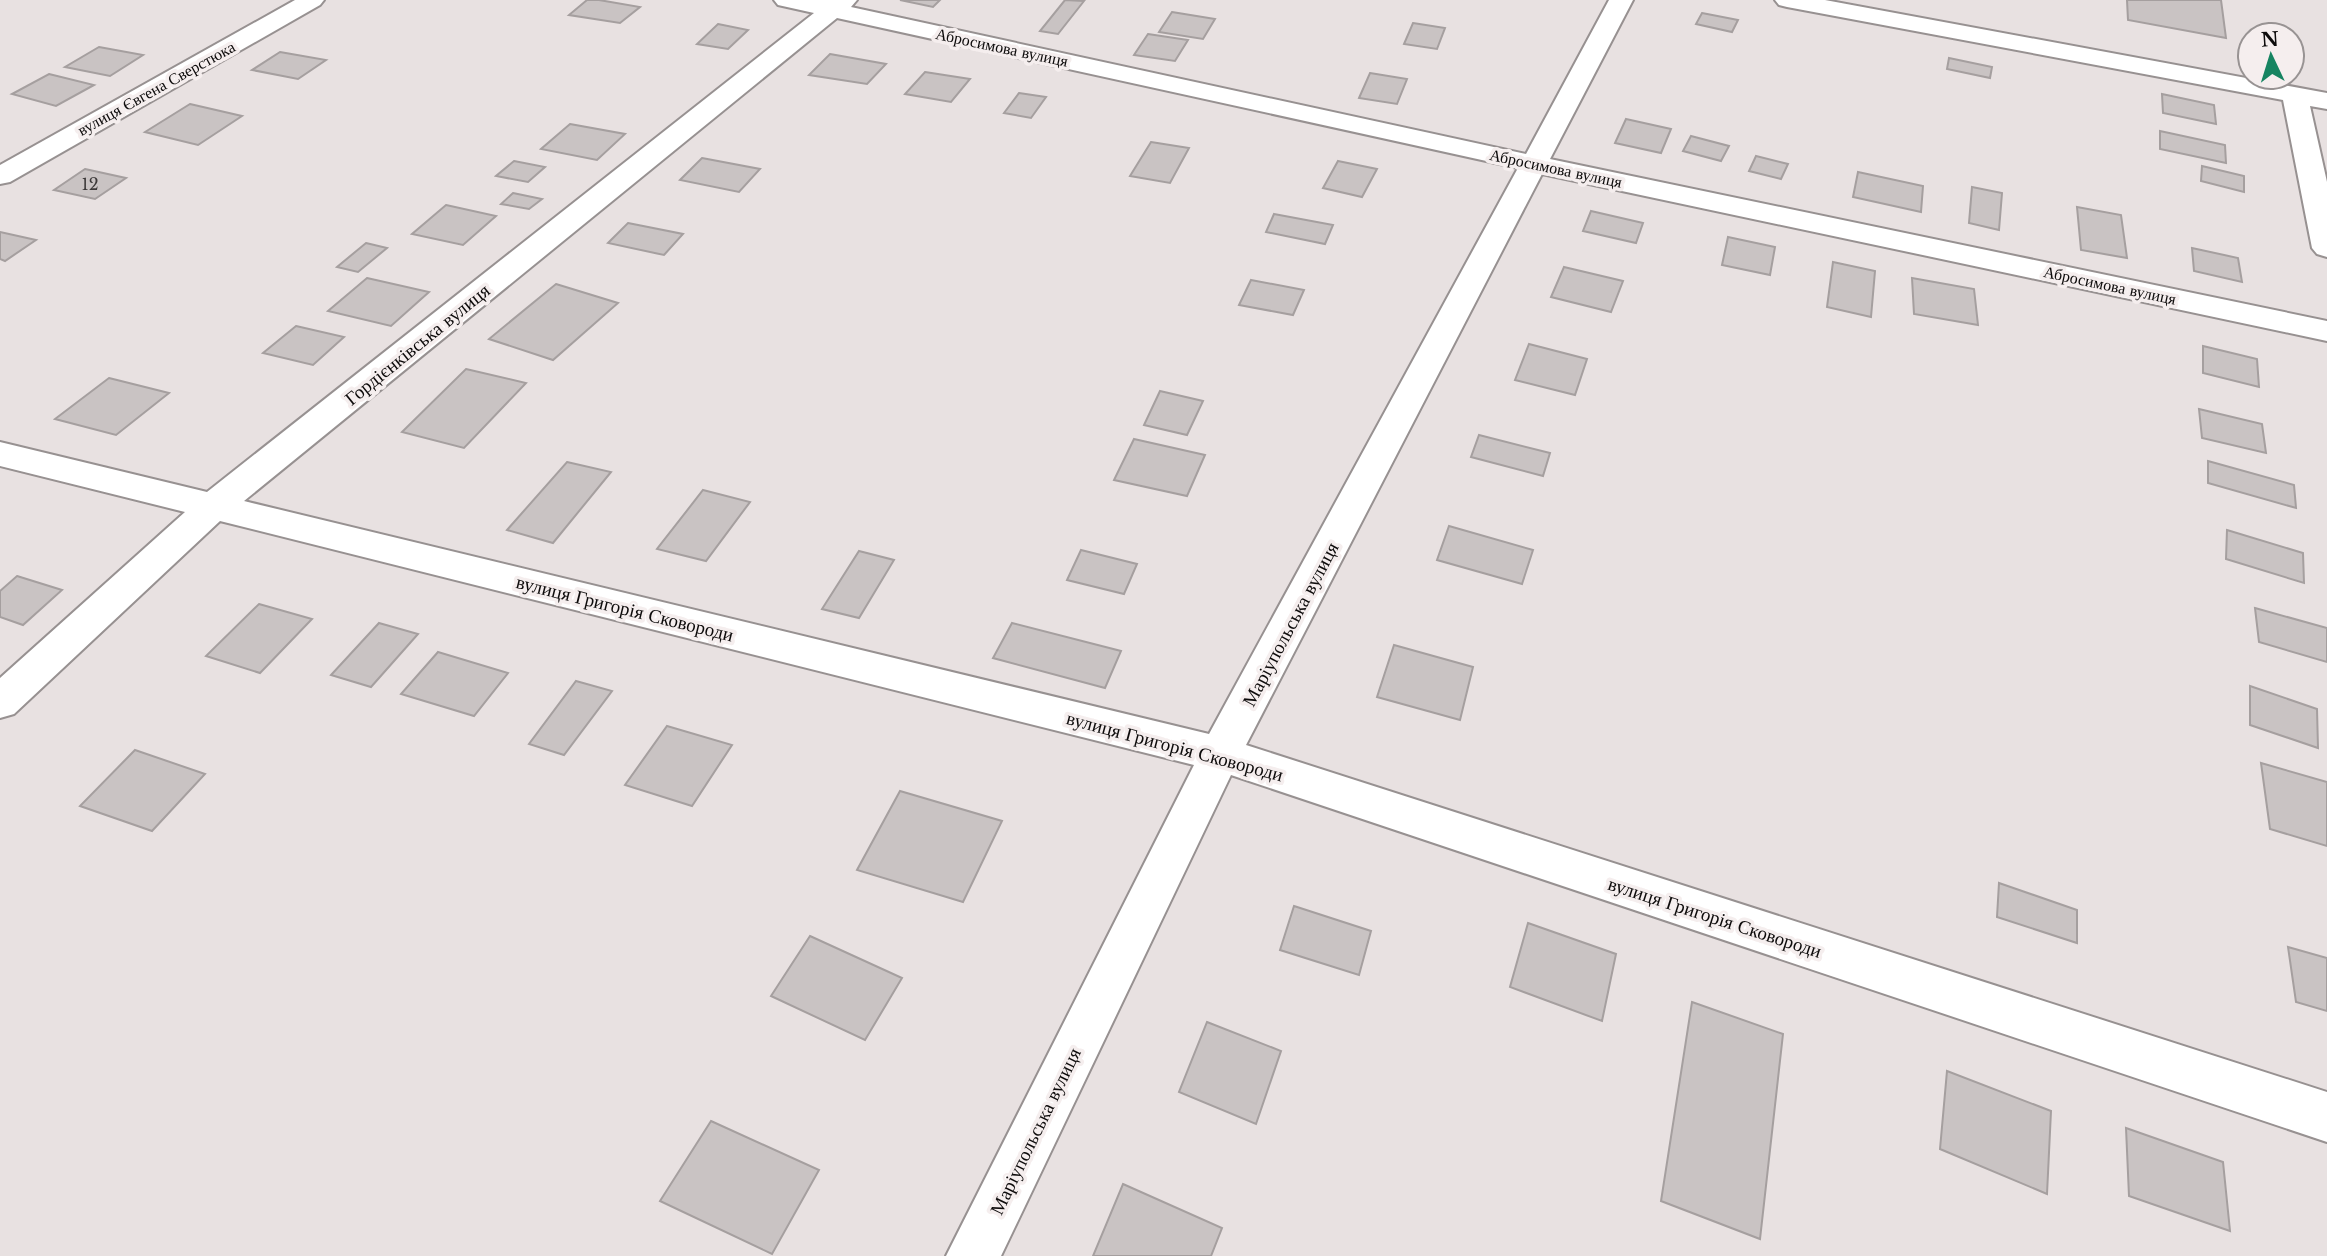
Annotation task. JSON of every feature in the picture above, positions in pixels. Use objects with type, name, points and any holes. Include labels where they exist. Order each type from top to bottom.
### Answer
[{"type":"street","name":"вулиця Євгена Сверстюка","points":[[0,176],[312,0]]},
{"type":"street","name":"Абросимова вулиця","points":[[786,0],[839,5],[1535,164],[2327,331]]},
{"type":"street","name":"Маріупольська вулиця","points":[[973,1256],[1220,754],[1622,0]]},
{"type":"street","points":[[1787,0],[2327,101]]},
{"type":"street","name":"Гордієнківська вулиця","points":[[0,702],[214,506],[839,5]]},
{"type":"street","points":[[2295,96],[2327,248]]},
{"type":"street","name":"вулиця Григорія Сковороди","points":[[0,454],[1220,754],[2327,1117]]},
{"type":"building","points":[[587,0],[640,7],[620,23],[569,15]]},
{"type":"building","points":[[900,0],[940,0],[933,7]]},
{"type":"building","points":[[1065,0],[1084,1],[1058,34],[1040,31]]},
{"type":"building","points":[[2127,0],[2221,0],[2226,38],[2128,20]]},
{"type":"building","points":[[1172,12],[1215,19],[1203,39],[1159,32]]},
{"type":"building","points":[[1702,13],[1738,20],[1732,32],[1696,24]]},
{"type":"building","points":[[1413,23],[1445,28],[1437,49],[1404,44]]},
{"type":"building","points":[[718,24],[748,30],[728,49],[697,44]]},
{"type":"building","points":[[1148,34],[1188,40],[1175,61],[1134,55]]},
{"type":"building","points":[[99,47],[143,55],[110,76],[65,67]]},
{"type":"building","points":[[280,52],[326,60],[298,79],[252,70]]},
{"type":"building","points":[[830,54],[886,64],[867,84],[809,75]]},
{"type":"building","points":[[1949,58],[1992,67],[1990,78],[1947,69]]},
{"type":"building","points":[[925,72],[970,79],[951,102],[905,94]]},
{"type":"building","points":[[1370,73],[1407,79],[1397,104],[1359,98]]},
{"type":"building","points":[[49,74],[94,85],[56,106],[12,94]]},
{"type":"building","points":[[1019,93],[1046,97],[1031,118],[1004,113]]},
{"type":"building","points":[[2162,94],[2214,105],[2216,124],[2163,113]]},
{"type":"building","points":[[190,104],[242,116],[198,145],[145,132]]},
{"type":"building","points":[[1626,119],[1671,129],[1661,153],[1615,143]]},
{"type":"building","points":[[570,124],[625,134],[597,160],[541,149]]},
{"type":"building","points":[[2160,131],[2225,145],[2226,163],[2160,149]]},
{"type":"building","points":[[1691,136],[1729,146],[1721,161],[1683,151]]},
{"type":"building","points":[[1151,142],[1189,148],[1170,183],[1130,176]]},
{"type":"building","points":[[1756,156],[1788,164],[1781,179],[1749,171]]},
{"type":"building","points":[[702,158],[760,169],[739,192],[680,180]]},
{"type":"building","points":[[514,161],[545,167],[528,182],[496,176]]},
{"type":"building","points":[[1338,161],[1377,169],[1362,197],[1323,188]]},
{"type":"building","points":[[2202,166],[2244,176],[2244,192],[2201,181]]},
{"type":"building","points":[[85,169],[126,178],[95,199],[54,190]]},
{"type":"building","points":[[1858,172],[1923,186],[1921,212],[1853,197]]},
{"type":"building","points":[[1972,187],[2002,193],[1999,230],[1969,223]]},
{"type":"building","points":[[513,193],[542,199],[529,209],[501,204]]},
{"type":"building","points":[[446,205],[496,216],[463,245],[412,234]]},
{"type":"building","points":[[2077,207],[2121,215],[2127,258],[2081,250]]},
{"type":"building","points":[[1591,211],[1643,223],[1636,243],[1583,231]]},
{"type":"building","points":[[1274,214],[1333,225],[1325,244],[1266,232]]},
{"type":"building","points":[[628,223],[683,234],[664,255],[608,243]]},
{"type":"building","points":[[0,232],[36,240],[5,261],[0,259]]},
{"type":"building","points":[[1728,237],[1775,247],[1770,275],[1722,265]]},
{"type":"building","points":[[366,243],[387,248],[358,272],[337,267]]},
{"type":"building","points":[[2192,248],[2238,258],[2242,282],[2194,271]]},
{"type":"building","points":[[1833,262],[1875,271],[1871,317],[1827,307]]},
{"type":"building","points":[[1564,267],[1623,281],[1611,312],[1551,297]]},
{"type":"building","points":[[367,278],[429,292],[391,326],[328,311]]},
{"type":"building","points":[[1912,278],[1974,289],[1978,325],[1914,314]]},
{"type":"building","points":[[1251,280],[1304,290],[1293,315],[1239,305]]},
{"type":"building","points":[[556,284],[618,303],[553,360],[489,339]]},
{"type":"building","points":[[296,326],[344,337],[313,365],[263,353]]},
{"type":"building","points":[[1529,344],[1587,359],[1575,395],[1515,380]]},
{"type":"building","points":[[2203,346],[2257,359],[2259,387],[2203,373]]},
{"type":"building","points":[[466,369],[526,383],[464,448],[402,432]]},
{"type":"building","points":[[109,378],[169,393],[116,435],[55,419]]},
{"type":"building","points":[[1160,391],[1203,401],[1187,435],[1144,425]]},
{"type":"building","points":[[2199,409],[2262,424],[2266,453],[2202,438]]},
{"type":"building","points":[[1479,435],[1550,453],[1543,476],[1471,457]]},
{"type":"building","points":[[1134,439],[1205,455],[1187,496],[1114,480]]},
{"type":"building","points":[[2208,461],[2294,485],[2296,508],[2208,483]]},
{"type":"building","points":[[567,462],[611,472],[553,543],[507,530]]},
{"type":"building","points":[[703,490],[750,502],[706,561],[657,549]]},
{"type":"building","points":[[1449,526],[1533,550],[1522,584],[1437,560]]},
{"type":"building","points":[[2227,530],[2303,553],[2304,583],[2226,559]]},
{"type":"building","points":[[1081,550],[1137,564],[1124,594],[1067,580]]},
{"type":"building","points":[[859,551],[894,560],[859,618],[822,609]]},
{"type":"building","points":[[17,576],[62,590],[23,625],[0,617],[0,591]]},
{"type":"building","points":[[259,604],[312,619],[260,673],[206,656]]},
{"type":"building","points":[[2255,608],[2327,628],[2327,662],[2259,642]]},
{"type":"building","points":[[379,623],[418,634],[371,687],[331,675]]},
{"type":"building","points":[[1012,623],[1121,651],[1105,688],[993,658]]},
{"type":"building","points":[[1394,645],[1473,667],[1460,720],[1377,697]]},
{"type":"building","points":[[438,652],[508,673],[474,716],[401,694]]},
{"type":"building","points":[[576,681],[612,691],[564,755],[529,744]]},
{"type":"building","points":[[2250,686],[2317,709],[2318,748],[2250,725]]},
{"type":"building","points":[[667,726],[732,745],[692,806],[625,785]]},
{"type":"building","points":[[135,750],[205,774],[152,831],[80,806]]},
{"type":"building","points":[[2261,763],[2327,782],[2327,846],[2270,829]]},
{"type":"building","points":[[900,791],[1002,821],[963,902],[857,870]]},
{"type":"building","points":[[1999,883],[2077,910],[2077,943],[1997,917]]},
{"type":"building","points":[[1294,906],[1371,931],[1359,975],[1280,950]]},
{"type":"building","points":[[1528,923],[1616,954],[1602,1021],[1510,987]]},
{"type":"building","points":[[810,936],[902,978],[865,1040],[771,996]]},
{"type":"building","points":[[2288,947],[2327,958],[2327,1011],[2296,1002]]},
{"type":"building","points":[[1692,1002],[1783,1034],[1760,1239],[1661,1201]]},
{"type":"building","points":[[1207,1022],[1281,1051],[1256,1124],[1179,1092]]},
{"type":"building","points":[[1947,1071],[2051,1111],[2047,1194],[1940,1149]]},
{"type":"building","points":[[711,1121],[819,1170],[772,1254],[660,1201]]},
{"type":"building","points":[[2126,1128],[2223,1162],[2230,1231],[2129,1196]]},
{"type":"building","points":[[1123,1184],[1222,1228],[1211,1256],[1093,1256]]}]
